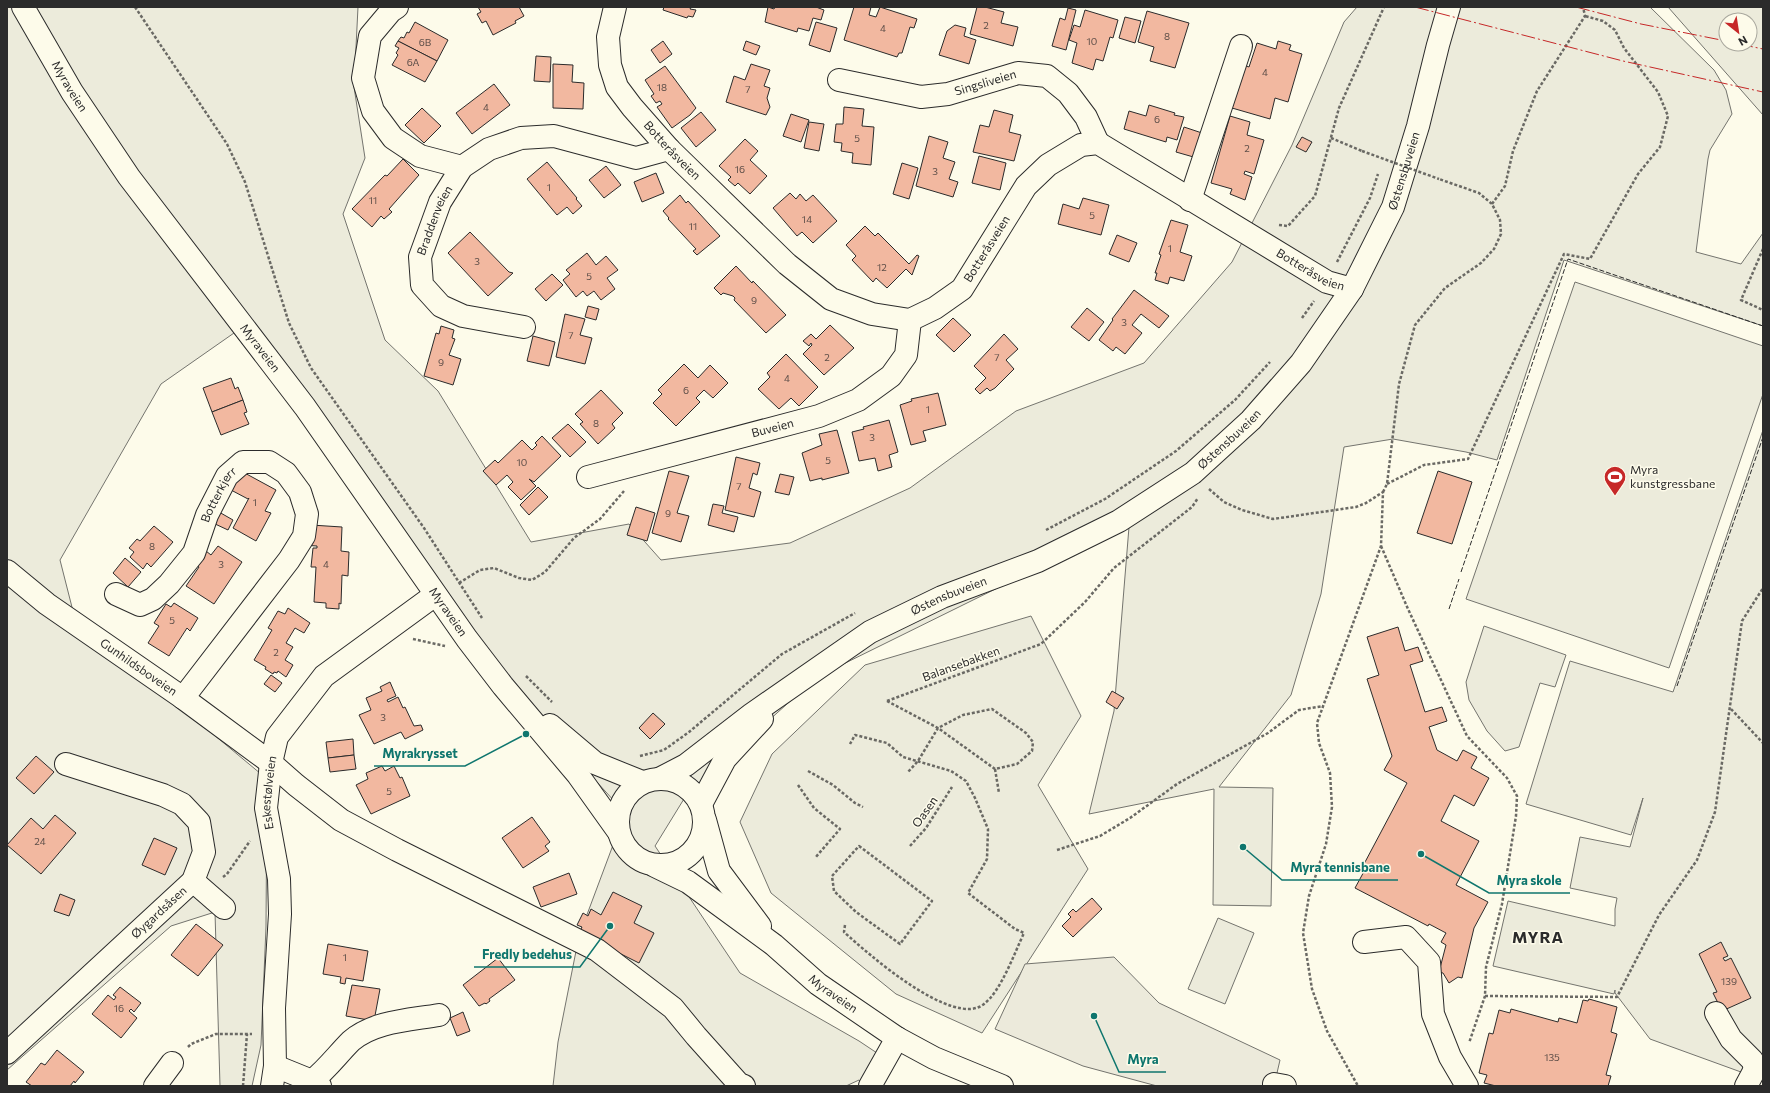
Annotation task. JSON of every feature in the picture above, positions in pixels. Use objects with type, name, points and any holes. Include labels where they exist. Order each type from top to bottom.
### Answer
[{"type":"street","name":"Myraveien","points":[[23,7],[72,92],[129,177],[305,407],[435,595],[503,686],[578,775],[618,831]]},
{"type":"street","points":[[397,7],[391,11],[370,36],[363,78],[372,111],[393,138],[420,156],[462,167]]},
{"type":"street","name":"Botteråsveien","points":[[615,7],[608,37],[610,64],[617,87],[632,108],[669,149],[787,264],[831,299],[872,314],[910,320],[936,308],[962,289],[1026,186],[1048,165],[1081,145],[1098,143],[1327,282],[1352,289]]},
{"type":"street","name":"Østensbuveien","points":[[651,780],[686,765],[752,714],[870,632],[942,597],[1044,558],[1200,480],[1301,363],[1352,289],[1393,207],[1418,126],[1449,7]]},
{"type":"street","points":[[1190,200],[1241,46]]},
{"type":"street","name":"Singsliveien","points":[[839,80],[920,97],[948,94],[1018,73],[1047,76],[1068,93],[1086,117],[1098,143]]},
{"type":"street","name":"Braddenveien","points":[[524,327],[463,316],[441,306],[422,285],[420,257],[440,202],[462,167],[489,150],[521,138],[554,136],[636,158],[669,149]]},
{"type":"street","name":"Buveien","points":[[588,477],[819,416],[858,400],[891,376],[906,355],[910,320]]},
{"type":"street","name":"Botterkjerr","points":[[116,594],[140,605],[153,599],[169,584],[194,553],[207,515],[227,476],[243,462],[269,462],[286,472],[300,492],[307,514],[304,536],[290,560],[183,698]]},
{"type":"street","name":"Gunhildsboveien","points":[[7,571],[47,604],[183,698],[271,763],[296,785],[341,820],[397,850],[597,950],[673,1008],[739,1084],[744,1086]]},
{"type":"street","name":"Eskestølveien","points":[[273,1076],[274,1008],[280,914],[279,879],[266,808],[271,763],[277,737],[324,676],[435,595]]},
{"type":"street","name":"Østensbuveien","points":[[703,812],[725,760],[802,678]]},
{"type":"street","name":"Myraveien","points":[[503,686],[595,763],[651,780]]},
{"type":"street","name":"Øygardsåsen","points":[[7,1053],[193,881],[204,852],[199,822],[182,804],[164,795],[66,764]]},
{"type":"street","points":[[651,780],[678,782],[691,790],[703,812],[702,836],[697,847],[688,856],[671,865],[654,866],[638,860],[627,851],[618,831],[617,815],[628,793],[651,780]]},
{"type":"street","name":"Myraveien","points":[[703,812],[719,871],[774,945]]},
{"type":"street","name":"Myraveien","points":[[654,866],[688,882],[774,945],[818,984],[897,1038],[934,1058],[1002,1086]]},
{"type":"street","points":[[193,881],[224,908]]},
{"type":"street","points":[[1364,942],[1406,937],[1429,962],[1433,1014],[1450,1057],[1463,1078]]},
{"type":"street","points":[[1716,1013],[1731,1039],[1752,1060],[1755,1066],[1746,1086]]},
{"type":"street","points":[[273,1076],[316,1083],[352,1040],[366,1030],[392,1023],[439,1015]]},
{"type":"street","points":[[870,1086],[897,1038]]},
{"type":"street","points":[[155,1086],[172,1064]]},
{"type":"path","points":[[1276,225],[1288,226],[1315,196],[1339,108],[1384,7]]},
{"type":"path","points":[[1492,204],[1504,186],[1513,151],[1537,91],[1585,16],[1583,7]]},
{"type":"path","points":[[1387,484],[1424,465],[1468,459],[1564,254],[1590,258],[1638,174],[1660,147],[1668,116],[1658,92],[1624,48],[1615,30],[1603,21],[1585,16]]},
{"type":"path","points":[[1331,138],[1362,151],[1479,193],[1492,204],[1500,220],[1501,234],[1494,249],[1481,263],[1445,288],[1415,325],[1399,384],[1387,484],[1383,492],[1381,546],[1318,723],[1319,743],[1330,773],[1332,807],[1326,844],[1309,896],[1303,934],[1312,989],[1326,1031],[1358,1086]]},
{"type":"path","points":[[1763,249],[1741,300],[1763,310]]},
{"type":"path","points":[[1176,451],[1200,480],[1224,502],[1242,510],[1273,519],[1356,507],[1366,504],[1383,492]]},
{"type":"path","points":[[459,583],[480,570],[494,568],[519,578],[532,580],[545,572],[574,538],[600,519],[624,490],[627,467]]},
{"type":"path","name":"Balansebakken","points":[[938,728],[887,700],[1041,644],[1085,602],[1114,568],[1192,507],[1200,480]]},
{"type":"path","points":[[1381,546],[1408,609],[1467,736],[1506,778],[1517,796],[1516,816],[1502,904],[1486,967],[1485,996],[1463,1078]]},
{"type":"path","points":[[1485,996],[1617,998],[1659,916],[1697,860],[1715,812],[1742,621],[1763,588]]},
{"type":"path","points":[[393,625],[406,638],[450,646]]},
{"type":"path","points":[[1057,850],[1100,836],[1130,818],[1177,784],[1268,732],[1299,710],[1323,706]]},
{"type":"path","points":[[1730,708],[1763,743]]},
{"type":"path","points":[[908,772],[918,761],[938,728],[963,715],[992,709],[1026,733],[1033,742],[1032,751],[1017,764],[995,768],[938,728]]},
{"type":"path","points":[[845,925],[844,932],[880,964],[937,1001],[964,1010],[982,1006],[994,994],[1024,933],[1015,929],[968,893],[987,859],[988,829],[966,781],[950,771],[903,757],[887,743],[855,734],[850,744]]},
{"type":"path","points":[[995,768],[999,792]]},
{"type":"path","points":[[808,771],[833,785],[855,803],[863,807]]},
{"type":"path","points":[[798,785],[814,808],[840,829],[815,858]]},
{"type":"path","name":"Oasen","points":[[910,846],[926,828],[952,787]]},
{"type":"path","points":[[193,881],[215,883],[226,874],[249,842],[269,826]]},
{"type":"path","points":[[859,846],[932,901],[900,944],[856,912],[834,892],[832,876],[859,846]]},
{"type":"path","points":[[172,1064],[191,1044],[216,1034],[247,1034],[243,1086]]},
{"type":"shaded area","points":[[7,7],[358,7],[354,87],[365,158],[343,214],[385,340],[438,391],[531,542],[629,524],[661,560],[790,543],[910,488],[1016,411],[1144,363],[1232,262],[1292,145],[1344,22],[1357,7],[1650,7],[1714,70],[1726,90],[1732,114],[1710,150],[1696,252],[1741,264],[1763,233],[1763,326],[1564,260],[1497,460],[1466,452],[1393,439],[1344,447],[1321,594],[1291,695],[1219,787],[1273,788],[1271,906],[1213,905],[1214,789],[1089,814],[1114,711],[1129,527],[1042,566],[817,677],[687,794],[655,846],[740,973],[859,1041],[883,1057],[863,1086],[859,1080],[846,1086],[553,1086],[558,1042],[579,936],[625,813],[527,705],[234,333],[161,384],[60,560],[75,619],[267,779],[266,927],[261,1045],[252,1086],[220,1086],[215,912],[171,926],[7,1070]]},
{"type":"shaded area","points":[[1668,7],[1763,7],[1763,115]]},
{"type":"shaded area","name":"Myra kunstgressbane","points":[[1575,282],[1763,346],[1763,394],[1669,668],[1466,599]]},
{"type":"shaded area","points":[[1763,430],[1763,1080],[1650,1039],[1615,993],[1615,990],[1614,994],[1493,966],[1508,901],[1615,926],[1615,909],[1617,898],[1570,888],[1580,837],[1630,847],[1643,798],[1631,835],[1526,804],[1570,661],[1673,692]]},
{"type":"shaded area","points":[[1031,616],[1081,716],[1038,785],[1088,869],[982,1033],[896,994],[771,893],[740,822],[772,754],[865,665]]},
{"type":"shaded area","points":[[1484,626],[1566,655],[1555,687],[1540,683],[1519,747],[1505,751],[1487,731],[1469,700],[1466,682]]},
{"type":"shaded area","points":[[1218,918],[1254,933],[1225,1004],[1188,989]]},
{"type":"shaded area","points":[[1114,957],[1159,1003],[1280,1060],[1274,1086],[1157,1086],[1083,1066],[995,1029],[1025,964]]},
{"type":"building","points":[[478,7],[519,7],[524,16],[515,21],[516,23],[493,35],[486,21],[482,23],[477,14],[481,12]]},
{"type":"building","points":[[664,7],[691,7],[690,9],[696,10],[693,17],[688,16],[687,18],[663,10]]},
{"type":"building","points":[[768,7],[774,9],[775,7],[816,7],[824,10],[821,20],[813,18],[809,31],[798,28],[797,32],[765,22]]},
{"type":"building","points":[[854,7],[871,7],[869,15],[876,17],[880,7],[917,19],[914,28],[910,27],[902,53],[899,53],[897,57],[844,40]]},
{"type":"building","points":[[977,7],[985,7],[1004,12],[1001,23],[1018,27],[1013,46],[970,34]]},
{"type":"building","points":[[1068,8],[1076,10],[1066,50],[1052,46],[1060,18],[1065,20]]},
{"type":"building","points":[[1085,10],[1118,20],[1113,38],[1110,37],[1103,61],[1096,59],[1093,70],[1072,63],[1077,43],[1069,40],[1074,25],[1080,27]]},
{"type":"building","points":[[1147,11],[1189,23],[1175,68],[1150,61],[1154,47],[1138,42]]},
{"type":"building","points":[[1125,17],[1141,21],[1135,43],[1119,38]]},
{"type":"building","points":[[415,22],[448,40],[437,61],[398,41],[401,37],[404,38],[407,32],[409,33]]},
{"type":"building","points":[[816,22],[837,28],[830,52],[809,45]]},
{"type":"building","points":[[955,25],[966,28],[964,36],[976,40],[969,64],[939,55],[947,31]]},
{"type":"building","points":[[398,41],[437,61],[425,82],[392,65],[398,55],[396,53],[399,48],[395,46]]},
{"type":"building","points":[[663,41],[672,54],[660,63],[651,50]]},
{"type":"building","points":[[746,41],[760,46],[756,55],[743,50]]},
{"type":"building","points":[[1278,41],[1291,45],[1289,50],[1302,54],[1288,102],[1275,98],[1270,119],[1232,108],[1244,65],[1249,67],[1257,43],[1276,49]]},
{"type":"building","points":[[536,56],[551,57],[550,82],[534,81]]},
{"type":"building","points":[[553,64],[573,65],[572,82],[584,83],[583,109],[553,108]]},
{"type":"building","points":[[751,64],[770,70],[764,86],[770,88],[767,98],[770,107],[766,115],[726,102],[734,76],[745,80]]},
{"type":"building","points":[[665,66],[696,108],[690,115],[672,128],[657,107],[662,104],[660,101],[656,103],[651,96],[654,94],[645,80]]},
{"type":"building","points":[[494,84],[510,105],[472,134],[456,113]]},
{"type":"building","points":[[1149,105],[1175,113],[1174,115],[1184,117],[1177,140],[1167,137],[1166,142],[1124,129],[1129,111],[1146,116]]},
{"type":"building","points":[[844,107],[864,109],[862,126],[874,127],[871,165],[852,163],[853,153],[841,151],[842,143],[834,142],[836,124],[843,124]]},
{"type":"building","points":[[422,108],[441,126],[424,143],[405,125]]},
{"type":"building","points":[[994,110],[1013,115],[1009,132],[1021,135],[1014,161],[973,152],[980,125],[989,127]]},
{"type":"building","points":[[701,112],[716,130],[696,147],[681,128]]},
{"type":"building","points":[[791,114],[809,120],[801,142],[783,136]]},
{"type":"building","points":[[1230,116],[1250,122],[1247,135],[1264,140],[1254,174],[1245,171],[1244,174],[1252,177],[1245,200],[1230,194],[1232,189],[1211,183]]},
{"type":"building","points":[[809,122],[824,124],[819,151],[804,148]]},
{"type":"building","points":[[1184,127],[1205,134],[1197,158],[1176,152]]},
{"type":"building","points":[[929,136],[948,142],[943,158],[955,162],[949,179],[958,182],[953,197],[916,186]]},
{"type":"building","points":[[1302,137],[1312,142],[1306,152],[1296,147]]},
{"type":"building","points":[[745,139],[758,151],[750,160],[767,176],[750,194],[738,183],[735,186],[728,180],[731,177],[719,166]]},
{"type":"building","points":[[979,156],[1006,163],[1000,190],[972,183]]},
{"type":"building","points":[[403,159],[419,175],[389,209],[392,212],[384,219],[381,216],[372,227],[352,209]]},
{"type":"building","points":[[547,162],[582,206],[573,214],[567,207],[557,215],[527,179]]},
{"type":"building","points":[[902,163],[918,168],[909,199],[893,194]]},
{"type":"building","points":[[606,166],[621,185],[604,198],[589,180]]},
{"type":"building","points":[[656,173],[664,193],[642,202],[634,182]]},
{"type":"building","points":[[790,193],[796,199],[800,194],[806,201],[813,195],[837,221],[813,243],[802,232],[797,236],[773,208]]},
{"type":"building","points":[[680,195],[686,203],[688,201],[720,236],[697,255],[693,251],[696,249],[668,219],[669,218],[663,211]]},
{"type":"building","points":[[1083,198],[1109,205],[1101,235],[1058,224],[1063,204],[1079,209]]},
{"type":"building","points":[[1171,220],[1188,225],[1180,252],[1192,256],[1184,281],[1170,277],[1168,284],[1155,280],[1157,273],[1155,273],[1161,255],[1159,254]]},
{"type":"building","points":[[865,226],[875,236],[878,233],[909,264],[917,255],[919,256],[912,275],[906,269],[887,288],[876,278],[873,282],[852,260],[856,256],[846,245]]},
{"type":"building","points":[[470,232],[509,272],[513,273],[488,296],[448,253]]},
{"type":"building","points":[[1117,235],[1137,243],[1129,262],[1109,254]]},
{"type":"building","points":[[587,253],[596,265],[606,256],[618,270],[607,278],[615,289],[601,300],[594,291],[587,296],[583,291],[576,297],[563,280],[570,274],[566,270]]},
{"type":"building","points":[[736,266],[786,315],[766,333],[734,300],[735,298],[733,296],[723,293],[721,295],[714,288]]},
{"type":"building","points":[[552,274],[563,285],[546,301],[535,289]]},
{"type":"building","points":[[1134,290],[1169,316],[1159,328],[1141,314],[1132,325],[1142,333],[1125,354],[1116,347],[1113,351],[1099,340],[1113,320],[1112,319]]},
{"type":"building","points":[[588,306],[599,309],[596,320],[585,317]]},
{"type":"building","points":[[1087,308],[1104,322],[1089,341],[1071,327]]},
{"type":"building","points":[[565,314],[585,319],[580,335],[592,338],[585,364],[556,357]]},
{"type":"building","points":[[953,318],[971,335],[954,352],[936,335]]},
{"type":"building","points":[[830,325],[854,348],[824,375],[803,354],[812,345],[811,343],[809,346],[803,341],[811,334],[816,339]]},
{"type":"building","points":[[441,326],[454,330],[452,338],[455,339],[449,355],[461,359],[453,385],[424,376],[436,333],[439,334]]},
{"type":"building","points":[[1004,334],[1018,349],[1006,360],[1014,369],[995,388],[990,391],[987,388],[980,394],[975,389],[986,378],[974,366]]},
{"type":"building","points":[[533,336],[555,342],[549,366],[527,361]]},
{"type":"building","points":[[786,354],[818,387],[799,406],[791,398],[779,409],[758,389],[770,377],[767,373]]},
{"type":"building","points":[[684,364],[698,378],[710,365],[728,383],[713,398],[704,390],[696,398],[700,402],[676,426],[653,403],[662,394],[658,390]]},
{"type":"building","points":[[231,378],[235,389],[238,387],[243,400],[212,412],[203,388]]},
{"type":"building","points":[[601,390],[623,413],[612,424],[615,428],[598,444],[580,424],[583,422],[575,414]]},
{"type":"building","points":[[938,393],[946,425],[923,431],[926,441],[911,445],[900,405],[912,401],[911,399]]},
{"type":"building","points":[[243,400],[247,412],[244,413],[249,424],[221,435],[212,412]]},
{"type":"building","points":[[889,420],[898,452],[889,455],[892,467],[878,471],[875,458],[859,461],[852,432],[864,429],[863,427]]},
{"type":"building","points":[[568,424],[586,442],[570,457],[552,438]]},
{"type":"building","points":[[837,430],[849,473],[822,480],[822,478],[810,481],[802,453],[822,445],[819,434]]},
{"type":"building","points":[[542,436],[561,456],[534,482],[529,479],[536,486],[521,500],[508,487],[513,482],[507,475],[496,485],[483,471],[495,460],[498,463],[522,440],[532,450],[537,445],[535,443]]},
{"type":"building","points":[[736,457],[760,463],[757,475],[753,473],[749,488],[761,492],[754,517],[725,510]]},
{"type":"building","points":[[241,471],[276,490],[265,511],[271,513],[256,541],[233,528],[249,498],[248,499],[231,490]]},
{"type":"building","points":[[669,471],[689,476],[677,513],[689,516],[681,542],[652,533]]},
{"type":"building","points":[[1438,471],[1472,482],[1452,544],[1417,533]]},
{"type":"building","points":[[780,474],[794,477],[789,495],[775,492]]},
{"type":"building","points":[[538,487],[548,497],[529,515],[520,505]]},
{"type":"building","points":[[713,504],[724,506],[722,513],[738,517],[734,532],[708,525]]},
{"type":"building","points":[[636,507],[655,513],[647,541],[627,535]]},
{"type":"building","points":[[219,512],[233,520],[228,530],[213,523]]},
{"type":"building","points":[[311,525],[342,527],[341,551],[349,552],[348,576],[342,575],[341,604],[339,603],[339,609],[326,608],[326,603],[314,602],[316,567],[311,567],[313,548],[317,548],[317,546],[302,545]]},
{"type":"building","points":[[154,526],[173,542],[151,567],[147,563],[143,569],[130,557],[134,552],[129,548],[137,539],[140,541]]},
{"type":"building","points":[[218,546],[242,562],[214,604],[186,586],[199,567],[196,565],[206,551],[211,555]]},
{"type":"building","points":[[125,558],[141,572],[128,587],[113,573]]},
{"type":"building","points":[[174,603],[198,618],[190,631],[187,628],[169,656],[148,643],[159,626],[154,623],[166,604],[171,607]]},
{"type":"building","points":[[288,608],[310,623],[304,633],[295,628],[286,643],[293,647],[285,660],[293,665],[286,677],[278,671],[277,673],[274,672],[273,674],[265,669],[266,667],[254,660],[272,630],[268,628],[278,611],[285,614]]},
{"type":"building","points":[[1398,627],[1405,651],[1418,647],[1423,661],[1410,665],[1425,712],[1442,707],[1447,721],[1429,727],[1437,750],[1457,761],[1463,750],[1477,757],[1471,768],[1489,778],[1474,806],[1454,795],[1441,821],[1479,841],[1456,885],[1488,902],[1474,928],[1462,978],[1458,977],[1449,983],[1443,973],[1439,972],[1446,945],[1441,942],[1446,933],[1429,924],[1428,926],[1355,888],[1367,866],[1364,864],[1407,783],[1384,770],[1392,756],[1367,679],[1379,675],[1367,637]]},
{"type":"building","points":[[271,675],[282,683],[275,692],[264,684]]},
{"type":"building","points":[[390,682],[396,696],[387,700],[388,702],[398,697],[403,708],[405,707],[414,726],[421,725],[423,730],[405,739],[401,732],[374,744],[359,715],[371,710],[366,698],[382,691],[380,687]]},
{"type":"building","points":[[1112,691],[1124,698],[1117,709],[1106,702]]},
{"type":"building","points":[[653,713],[665,724],[650,739],[639,728]]},
{"type":"building","points":[[353,739],[354,755],[328,758],[326,742]]},
{"type":"building","points":[[354,755],[356,769],[330,772],[328,758]]},
{"type":"building","points":[[36,756],[54,772],[34,794],[16,778]]},
{"type":"building","points":[[382,766],[385,771],[394,766],[400,778],[402,777],[410,796],[371,814],[356,785],[368,779],[366,773]]},
{"type":"building","points":[[55,815],[76,833],[41,874],[7,845],[31,818],[43,829]]},
{"type":"building","points":[[532,817],[550,842],[545,846],[549,851],[523,868],[502,838]]},
{"type":"building","points":[[154,838],[177,848],[165,875],[142,865]]},
{"type":"building","points":[[569,873],[577,894],[541,907],[533,887]]},
{"type":"building","points":[[613,892],[642,906],[634,923],[654,933],[639,963],[579,933],[582,927],[577,925],[583,913],[588,916],[591,909],[601,915]]},
{"type":"building","points":[[60,894],[75,900],[69,916],[54,911]]},
{"type":"building","points":[[1092,898],[1102,909],[1073,937],[1062,926],[1071,917],[1068,914],[1073,909],[1076,912]]},
{"type":"building","points":[[196,924],[223,945],[198,976],[171,955]]},
{"type":"building","points":[[1721,942],[1728,956],[1723,958],[1725,961],[1731,958],[1751,998],[1722,1011],[1713,993],[1717,992],[1699,954]]},
{"type":"building","points":[[328,944],[368,951],[363,981],[346,978],[345,984],[340,983],[341,977],[323,974]]},
{"type":"building","points":[[498,958],[515,980],[489,999],[490,1001],[486,1004],[485,1003],[479,1006],[463,985]]},
{"type":"building","points":[[352,985],[380,989],[374,1021],[346,1016]]},
{"type":"building","points":[[120,987],[141,1003],[134,1012],[131,1009],[129,1011],[137,1018],[121,1038],[92,1014],[108,995],[114,1000],[116,997],[113,995]]},
{"type":"building","points":[[1589,999],[1617,1007],[1611,1032],[1617,1034],[1606,1075],[1611,1076],[1608,1086],[1496,1086],[1484,1083],[1487,1075],[1479,1073],[1489,1033],[1493,1034],[1499,1010],[1510,1013],[1511,1009],[1558,1022],[1559,1018],[1577,1023],[1583,1000],[1588,1001]]},
{"type":"building","points":[[463,1012],[470,1031],[457,1036],[450,1018]]},
{"type":"building","points":[[57,1050],[84,1072],[75,1083],[74,1081],[70,1086],[32,1086],[26,1082],[41,1063],[45,1065]]},
{"type":"fence","points":[[1461,572],[1568,259],[1763,326]]},
{"type":"fence","points":[[1677,686],[1763,437]]},
{"type":"fence","points":[[1449,609],[1459,579]]},
{"type":"power","points":[[1415,7],[1623,61],[1763,92]]},
{"type":"power","points":[[1576,7],[1641,24],[1718,39]]},
{"type":"power","points":[[1758,48],[1763,49]]},
{"type":"place","name":"Myra kunstgressbane","points":[[1615,496]]},
{"type":"place","name":"Myrakrysset","points":[[526,734]]},
{"type":"place","name":"Myra tennisbane","points":[[1243,847]]},
{"type":"place","name":"Myra skole","points":[[1421,854]]},
{"type":"place","name":"Fredly bedehus","points":[[610,926]]},
{"type":"place","name":"Myra","points":[[1094,1016]]},
{"type":"district","name":"MYRA","points":[[1538,937]]}]
